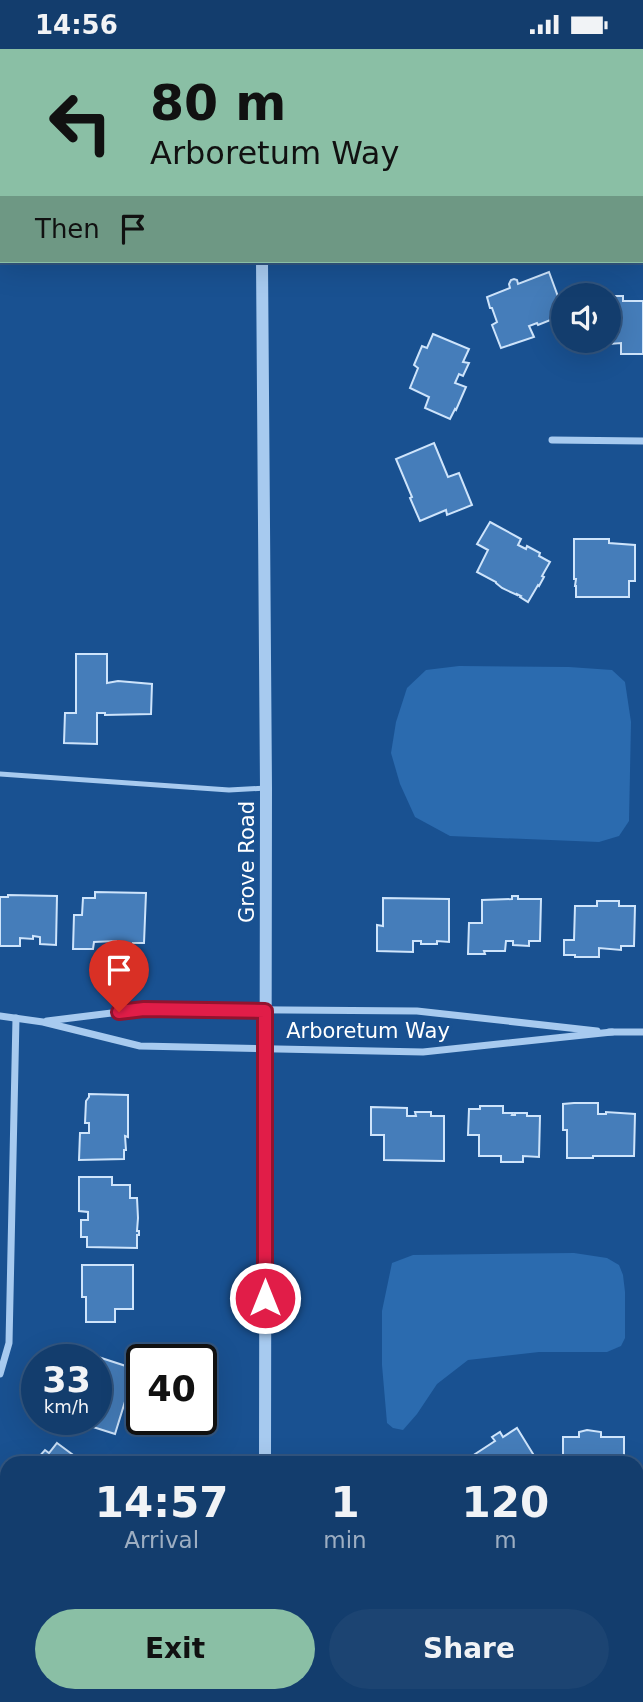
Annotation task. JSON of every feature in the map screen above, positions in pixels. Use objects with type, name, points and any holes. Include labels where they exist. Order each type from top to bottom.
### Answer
[{"type":"street","name":"Grove Road","points":[[262,263],[266,788],[265,1456]]},
{"type":"street","points":[[552,440],[643,440]]},
{"type":"street","name":"Arboretum Way","points":[[43,1022],[144,1009],[417,1011],[643,1033]]},
{"type":"street","name":"Arboretum Way","points":[[0,1016],[43,1022],[140,1046],[423,1052],[612,1032]]},
{"type":"street","points":[[0,1374],[9,1343],[16,1019]]},
{"type":"lane","points":[[0,774],[229,790],[266,788]]},
{"type":"shaded area","points":[[459,666],[612,670],[625,682],[631,722],[629,821],[619,836],[599,842],[450,836],[415,817],[400,784],[391,753],[396,722],[407,688],[426,670]]},
{"type":"shaded area","points":[[574,1253],[607,1258],[619,1265],[625,1292],[625,1338],[621,1346],[607,1352],[539,1352],[468,1360],[437,1384],[403,1430],[393,1428],[387,1423],[382,1365],[382,1311],[392,1263],[413,1255]]},
{"type":"building","points":[[549,272],[553,283],[551,320],[529,326],[534,337],[501,348],[492,325],[497,322],[487,297],[510,288],[511,280],[517,280],[518,284]]},
{"type":"building","points":[[623,296],[623,301],[643,301],[643,354],[621,353]]},
{"type":"building","points":[[433,334],[469,349],[463,362],[469,363],[463,376],[459,374],[455,383],[466,387],[450,419],[425,408],[429,397],[410,388],[418,368],[414,365],[422,346],[427,348]]},
{"type":"building","points":[[434,443],[448,477],[459,473],[472,505],[447,515],[446,510],[420,521],[396,459]]},
{"type":"building","points":[[490,522],[521,539],[518,545],[526,549],[527,546],[550,562],[528,602],[477,572],[488,550],[477,544]]},
{"type":"building","points":[[574,539],[609,539],[609,543],[635,545],[635,581],[629,581],[629,597],[576,597]]},
{"type":"building","points":[[76,654],[107,654],[107,683],[118,681],[152,684],[151,714],[97,713],[97,744],[64,743],[65,713],[76,713]]},
{"type":"building","points":[[95,892],[146,893],[144,943],[133,943],[133,949],[116,949],[116,941],[94,942],[93,949],[73,949],[74,915],[82,915],[83,898],[95,898]]},
{"type":"building","points":[[57,896],[56,945],[40,944],[40,937],[33,936],[33,939],[20,938],[20,946],[0,946],[0,897]]},
{"type":"building","points":[[512,896],[518,896],[518,899],[541,899],[540,941],[529,941],[529,946],[513,945],[513,941],[506,941],[505,951],[468,954],[469,923],[482,923],[482,900],[512,899]]},
{"type":"building","points":[[383,898],[449,899],[449,942],[421,944],[421,941],[413,941],[413,952],[377,951],[377,925],[383,926]]},
{"type":"building","points":[[597,901],[619,901],[619,906],[635,906],[634,946],[621,946],[621,950],[599,948],[599,957],[564,955],[564,940],[574,940],[575,906],[597,906]]},
{"type":"building","points":[[89,1094],[128,1095],[128,1137],[125,1136],[124,1159],[79,1160],[80,1133],[89,1133],[89,1123],[85,1123]]},
{"type":"building","points":[[598,1103],[598,1114],[635,1114],[634,1156],[567,1158],[563,1104]]},
{"type":"building","points":[[480,1106],[503,1106],[503,1113],[540,1116],[539,1157],[523,1156],[523,1162],[501,1162],[501,1156],[479,1156],[479,1135],[468,1135],[469,1109],[480,1109]]},
{"type":"building","points":[[371,1107],[407,1108],[407,1116],[416,1116],[415,1112],[431,1112],[431,1116],[444,1116],[444,1161],[384,1160],[384,1135],[371,1135]]},
{"type":"building","points":[[79,1177],[112,1177],[112,1185],[130,1185],[130,1198],[137,1198],[137,1248],[87,1247],[87,1237],[81,1237],[81,1220],[88,1220],[88,1212],[79,1211]]},
{"type":"building","points":[[82,1265],[133,1265],[133,1309],[115,1309],[115,1322],[86,1322],[86,1297],[82,1297]]},
{"type":"building","points":[[112,1361],[126,1366],[126,1398],[115,1434],[112,1433]]},
{"type":"building","points":[[517,1428],[534,1456],[472,1456],[495,1441],[492,1437],[500,1432],[503,1437]]},
{"type":"building","points":[[587,1430],[601,1432],[601,1437],[624,1437],[624,1456],[563,1456],[563,1437],[579,1437],[579,1432]]},
{"type":"building","points":[[57,1443],[75,1456],[40,1456],[45,1450],[49,1453]]},
{"type":"route","points":[[119,1012],[144,1009],[265,1011],[265,1298]]}]
